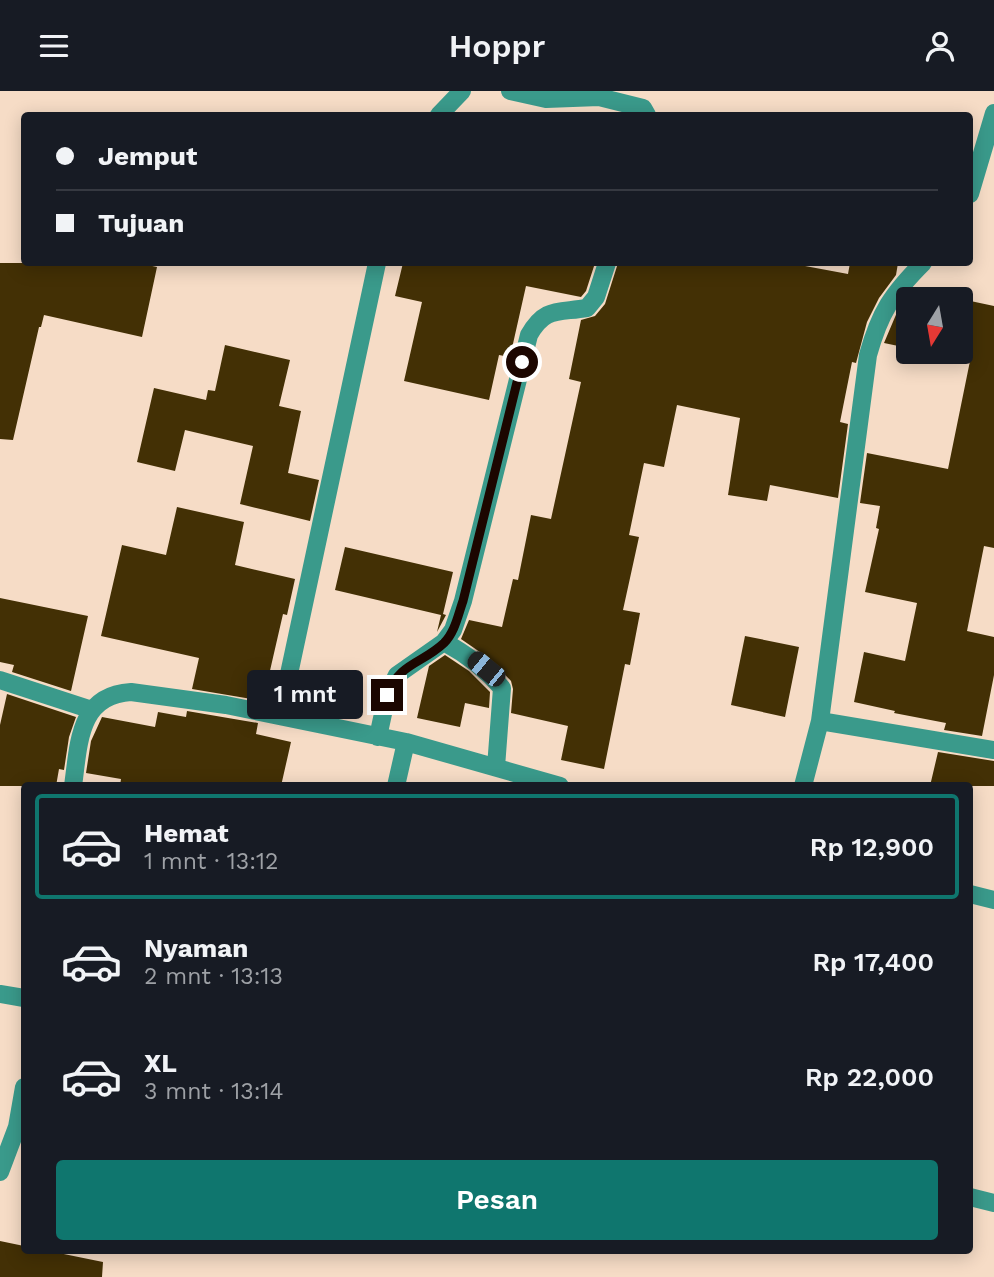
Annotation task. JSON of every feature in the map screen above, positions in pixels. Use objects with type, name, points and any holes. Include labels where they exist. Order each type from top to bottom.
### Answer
[{"type":"street","points":[[442,112],[462,91]]},
{"type":"street","points":[[510,91],[546,99],[599,97],[643,108],[645,112]]},
{"type":"street","points":[[973,184],[994,113]]},
{"type":"street","points":[[280,716],[376,266]]},
{"type":"street","points":[[378,737],[387,695],[397,675],[444,642],[453,630],[463,601],[529,335],[537,321],[547,314],[587,308],[596,297],[606,266]]},
{"type":"street","points":[[804,782],[821,721],[868,355],[876,324],[895,291],[920,266]]},
{"type":"street","points":[[444,642],[486,669],[502,688],[496,767]]},
{"type":"street","points":[[0,680],[92,710]]},
{"type":"street","points":[[74,782],[80,736],[92,710],[104,698],[116,693],[131,692],[280,716],[406,742],[546,782]]},
{"type":"street","points":[[821,721],[994,750]]},
{"type":"street","points":[[397,782],[406,742]]},
{"type":"street","points":[[973,895],[994,900]]},
{"type":"street","points":[[0,993],[21,997]]},
{"type":"street","points":[[0,1172],[17,1127],[21,1104]]},
{"type":"street","points":[[973,1198],[994,1203]]},
{"type":"building","points":[[0,263],[21,263],[21,266],[157,267],[142,337],[44,315],[13,440],[0,439]]},
{"type":"building","points":[[402,266],[594,266],[586,291],[581,297],[526,286],[510,357],[499,355],[489,400],[404,381],[422,302],[395,296]]},
{"type":"building","points":[[617,266],[805,266],[848,274],[849,266],[898,266],[896,275],[879,298],[867,322],[856,363],[852,362],[840,422],[848,424],[838,498],[770,485],[767,501],[728,495],[740,418],[677,405],[664,467],[644,463],[629,535],[639,537],[623,610],[640,613],[630,665],[625,664],[604,769],[561,760],[568,726],[511,713],[511,681],[490,659],[461,639],[469,620],[502,627],[513,579],[518,580],[531,515],[551,519],[581,382],[569,379],[581,320],[595,316],[605,304]]},
{"type":"building","points":[[973,302],[994,306],[994,548],[984,546],[967,631],[994,637],[994,675],[982,736],[944,730],[946,723],[854,702],[864,652],[905,661],[917,603],[865,592],[879,529],[876,528],[880,506],[860,503],[867,453],[948,469],[969,364],[973,364]]},
{"type":"building","points":[[896,315],[896,346],[884,343]]},
{"type":"building","points":[[225,345],[290,360],[279,406],[301,411],[288,473],[319,480],[310,521],[240,504],[253,446],[185,430],[175,471],[137,462],[154,388],[206,400],[208,390],[215,391]]},
{"type":"building","points":[[177,507],[244,522],[235,565],[295,579],[287,615],[283,614],[263,701],[192,689],[199,658],[101,636],[122,545],[166,555]]},
{"type":"building","points":[[345,547],[453,572],[443,614],[446,615],[437,632],[441,615],[335,590]]},
{"type":"building","points":[[0,598],[88,616],[71,691],[12,672],[14,665],[0,662]]},
{"type":"building","points":[[745,636],[799,647],[785,717],[731,705]]},
{"type":"building","points":[[445,655],[469,671],[490,692],[489,708],[465,703],[460,727],[417,718],[429,666]]},
{"type":"building","points":[[7,694],[76,717],[69,737],[64,770],[59,769],[57,782],[21,782],[21,786],[0,786],[0,725]]},
{"type":"building","points":[[187,711],[258,723],[256,734],[291,742],[282,782],[121,782],[121,779],[86,773],[91,741],[102,717],[155,727],[158,712],[186,717]]},
{"type":"building","points":[[938,752],[994,761],[994,786],[973,786],[973,782],[931,782]]},
{"type":"building","points":[[0,1241],[21,1245],[21,1254],[64,1254],[103,1262],[102,1277],[0,1277]]},
{"type":"route","points":[[387,695],[397,675],[444,642],[453,630],[463,601],[522,362]]}]
